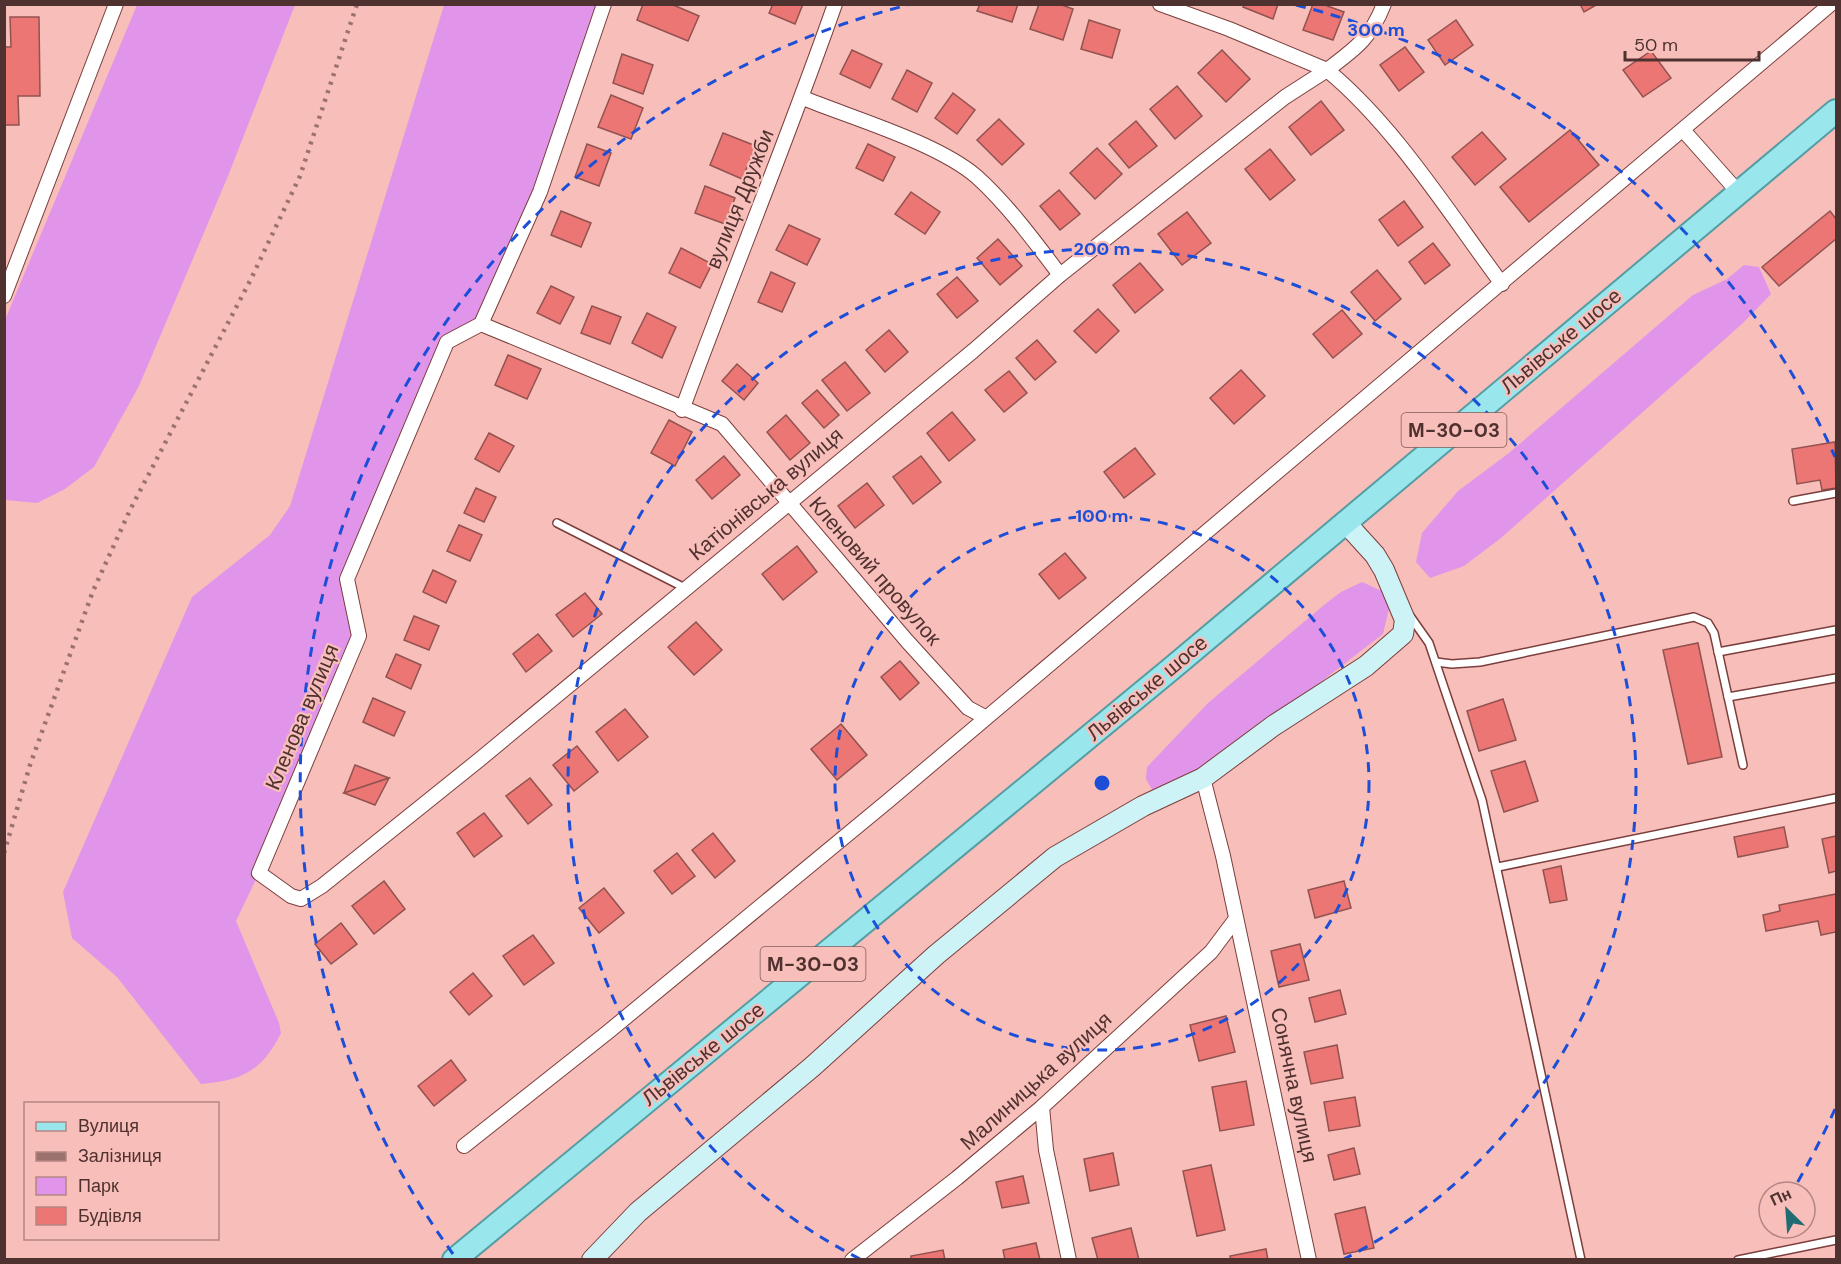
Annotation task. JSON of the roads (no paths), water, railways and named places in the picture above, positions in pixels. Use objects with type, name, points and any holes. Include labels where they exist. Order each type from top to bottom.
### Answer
[{"type":"main road","name":"Львівське шосе","points":[[454,1260],[1345,522],[1836,111]]},
{"type":"street","points":[[4,296],[116,4]]},
{"type":"street","points":[[481,324],[540,192],[604,4]]},
{"type":"street","name":"вулиця Дружби","points":[[682,410],[735,267],[803,98],[835,4]]},
{"type":"street","points":[[1160,4],[1229,29],[1326,70],[1356,94],[1384,127],[1502,285]]},
{"type":"street","name":"Катіонівська вулиця","points":[[322,886],[973,351],[1060,275],[1237,135],[1361,44],[1378,21],[1384,4]]},
{"type":"street","points":[[464,1146],[608,1032],[888,801],[985,717],[1502,285],[1831,4]]},
{"type":"street","points":[[803,98],[915,142],[949,159],[977,177],[1037,245],[1060,275]]},
{"type":"street","points":[[1683,130],[1739,193]]},
{"type":"street","name":"Кленовий провулок","points":[[481,324],[682,410],[722,424],[943,681],[968,708],[985,717]]},
{"type":"street","name":"Кленова вулиця","points":[[322,886],[301,898],[291,896],[259,873],[359,636],[347,579],[447,342],[481,324]]},
{"type":"street","points":[[592,1260],[638,1212],[812,1067],[936,955],[1055,858],[1143,806],[1203,778],[1273,726],[1366,666],[1403,634],[1405,620],[1400,603],[1375,555],[1345,522]]},
{"type":"street","name":"Сонячна вулиця","points":[[1203,778],[1223,856],[1309,1260]]},
{"type":"street","name":"Малиницька вулиця","points":[[852,1260],[1042,1107],[1210,952],[1235,920]]},
{"type":"street","points":[[1042,1107],[1047,1150],[1069,1260]]},
{"type":"lane","points":[[1793,501],[1836,493]]},
{"type":"lane","points":[[557,523],[685,588]]},
{"type":"lane","points":[[1400,603],[1427,638],[1482,800],[1581,1260]]},
{"type":"lane","points":[[1436,662],[1480,662],[1694,616],[1708,623],[1718,652],[1743,765]]},
{"type":"lane","points":[[1718,652],[1836,630]]},
{"type":"lane","points":[[1403,634],[1421,634],[1427,638]]},
{"type":"lane","points":[[1728,697],[1836,678]]},
{"type":"lane","points":[[1498,867],[1836,798]]},
{"type":"lane","points":[[1738,1260],[1836,1240]]},
{"type":"railway","points":[[4,853],[30,765],[93,591],[130,510],[251,279],[300,176],[357,4]]}]
